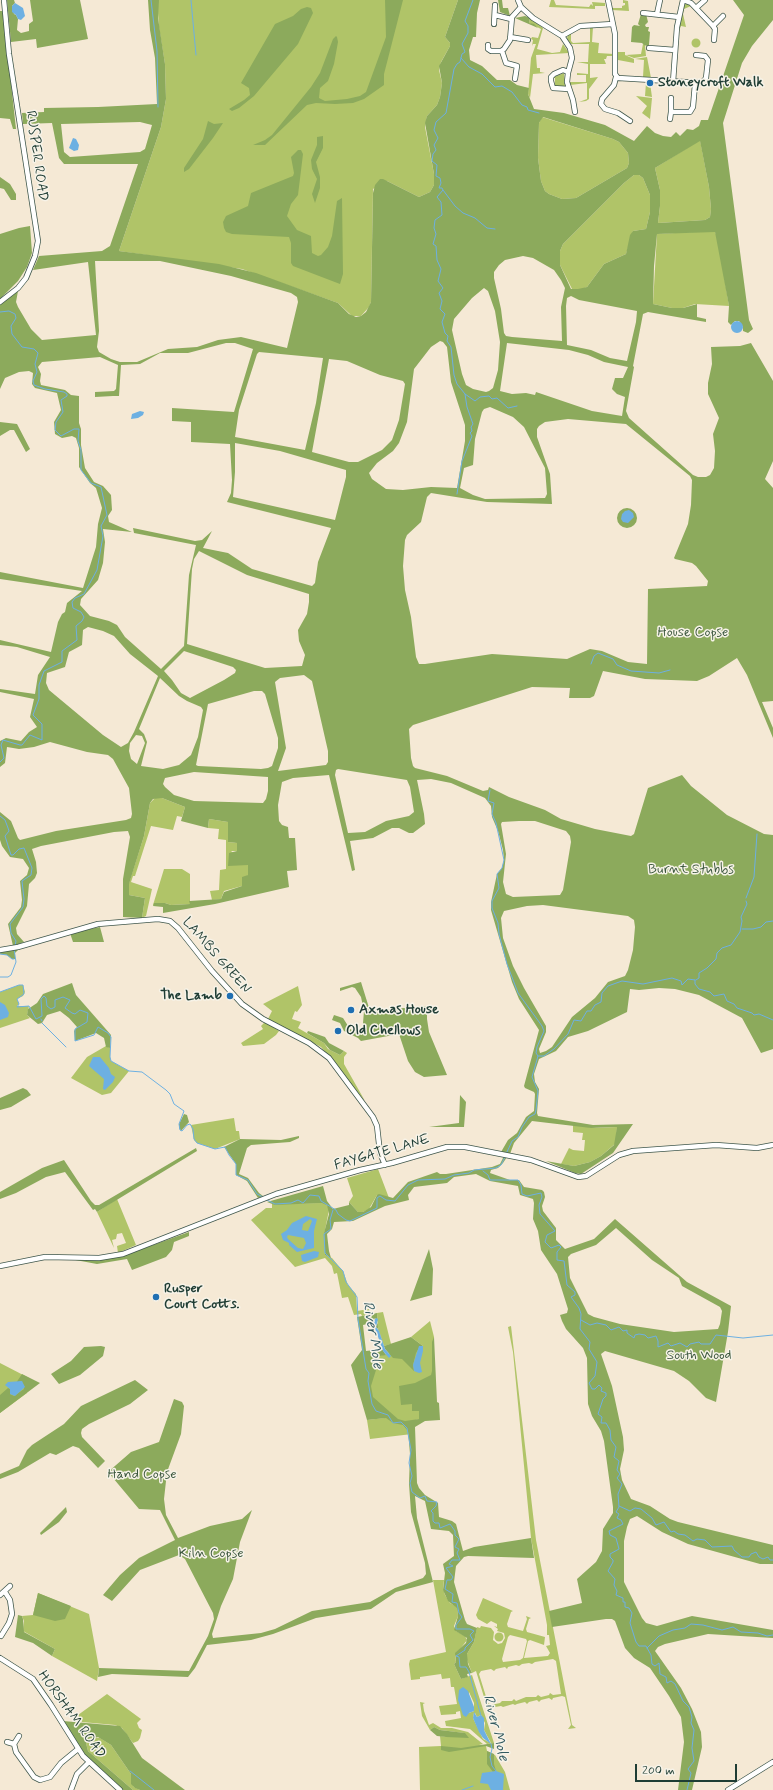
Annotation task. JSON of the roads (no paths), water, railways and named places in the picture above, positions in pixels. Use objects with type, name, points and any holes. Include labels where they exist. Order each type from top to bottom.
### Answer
[{"type":"street","name":"RUSPER ROAD","points":[[0,302],[15,290],[26,278],[35,256],[38,241],[9,54],[4,0]]},
{"type":"street","points":[[518,0],[521,7],[539,23],[556,31],[562,36],[572,53],[572,62],[568,72],[569,89],[575,112]]},
{"type":"street","points":[[608,0],[616,38],[616,77],[614,85],[601,104],[605,110],[618,113],[630,121]]},
{"type":"street","points":[[657,14],[660,0]]},
{"type":"street","points":[[673,82],[679,17],[683,0],[690,2],[713,26],[714,40]]},
{"type":"street","points":[[696,8],[705,0]]},
{"type":"street","points":[[494,24],[495,5]]},
{"type":"street","points":[[502,51],[510,37],[511,19],[521,7]]},
{"type":"street","points":[[644,13],[679,17]]},
{"type":"street","points":[[495,15],[511,19]]},
{"type":"street","points":[[713,26],[724,16]]},
{"type":"street","points":[[562,36],[580,26],[613,24]]},
{"type":"street","points":[[510,37],[523,37],[528,40]]},
{"type":"street","points":[[488,45],[489,50],[502,51]]},
{"type":"street","points":[[652,54],[651,48],[675,50]]},
{"type":"street","points":[[502,51],[506,62],[518,63],[515,79]]},
{"type":"street","points":[[616,77],[621,79],[695,84],[702,83],[705,80],[708,61],[705,56],[696,55]]},
{"type":"street","points":[[568,72],[563,70],[554,74],[551,79],[553,88],[569,89]]},
{"type":"street","points":[[671,112],[686,113],[691,111],[695,84]]},
{"type":"street","points":[[670,119],[671,98]]},
{"type":"street","name":"LAMBS GREEN","points":[[0,950],[18,947],[98,924],[158,919],[170,921],[183,934],[212,971],[242,1004],[265,1020],[314,1046],[329,1058],[373,1117],[377,1126],[380,1153],[384,1165]]},
{"type":"street","name":"FAYGATE LANE","points":[[0,1266],[45,1257],[99,1258],[123,1254],[265,1198],[449,1146],[465,1147],[534,1160],[570,1176],[580,1177],[586,1176],[616,1156],[633,1151],[716,1145],[758,1148],[773,1146]]},
{"type":"street","points":[[1,1636],[9,1624],[12,1614],[10,1600],[2,1593],[10,1586]]},
{"type":"street","name":"HORSHAM ROAD","points":[[0,1658],[33,1680],[51,1704],[78,1749],[89,1762],[120,1790]]},
{"type":"street","points":[[18,1736],[14,1744],[16,1752],[35,1778],[41,1780],[50,1777],[61,1763],[78,1749]]},
{"type":"street","points":[[7,1742],[14,1744]]},
{"type":"street","points":[[71,1790],[77,1774],[89,1762]]},
{"type":"street","points":[[728,1790],[773,1762]]},
{"type":"water","points":[[15,3],[23,8],[25,16],[21,20],[18,19],[12,12],[12,6]]},
{"type":"water","points":[[73,138],[76,139],[79,145],[78,150],[74,151],[69,148]]},
{"type":"water","points":[[737,321],[741,323],[743,327],[741,331],[737,333],[733,331],[731,327],[733,323]]},
{"type":"water","points":[[140,411],[144,412],[143,415],[138,418],[131,419],[132,414]]},
{"type":"water","points":[[629,510],[633,513],[634,517],[628,523],[623,522],[621,519],[622,514]]},
{"type":"water","points":[[0,1002],[5,1005],[9,1013],[8,1017],[0,1020]]},
{"type":"water","points":[[93,1057],[100,1057],[109,1068],[111,1074],[115,1077],[113,1082],[105,1090],[103,1089],[104,1079],[89,1066]]},
{"type":"water","points":[[306,1216],[317,1219],[314,1231],[314,1248],[297,1252],[289,1245],[289,1243],[283,1240],[281,1234],[287,1230],[292,1223]],"holes":[[[310,1219],[312,1221],[308,1231],[302,1230],[303,1224]],[[288,1235],[304,1238],[306,1243],[303,1249],[298,1248],[288,1239]]]},
{"type":"water","points":[[314,1251],[319,1252],[318,1257],[305,1262],[302,1261],[301,1255]]},
{"type":"water","points":[[376,1318],[378,1319],[376,1327],[379,1331],[385,1349],[391,1356],[389,1358],[383,1351],[376,1331],[372,1328],[372,1323]]},
{"type":"water","points":[[419,1346],[423,1346],[423,1351],[420,1363],[422,1372],[419,1373],[414,1371],[413,1365]]},
{"type":"water","points":[[22,1381],[25,1387],[15,1396],[10,1394],[10,1389],[5,1385],[8,1382]]},
{"type":"water","points":[[463,1687],[468,1691],[474,1707],[474,1711],[469,1713],[466,1717],[463,1715],[458,1700],[459,1690]]},
{"type":"water","points":[[474,1712],[477,1717],[481,1715],[484,1718],[484,1730],[491,1744],[483,1738],[479,1732],[473,1718]]},
{"type":"water","points":[[496,1771],[504,1774],[503,1790],[491,1790],[488,1784],[480,1783],[482,1773]]},
{"type":"waterway","points":[[151,0],[157,51],[158,107]]},
{"type":"waterway","points":[[191,0],[196,55]]},
{"type":"waterway","points":[[457,494],[462,461],[472,436],[470,433],[472,431],[471,427],[473,424],[467,407],[465,394],[457,384],[454,375],[451,347],[447,341],[448,336],[445,333],[442,322],[445,314],[440,309],[442,301],[439,293],[443,288],[438,281],[441,269],[437,260],[436,246],[433,244],[436,234],[434,228],[435,220],[442,215],[441,202],[437,197],[443,190],[442,188],[439,188],[441,183],[440,178],[436,176],[437,165],[432,161],[433,154],[436,150],[434,145],[438,138],[434,130],[436,122],[446,113],[454,69],[460,62],[462,54],[465,52],[462,44],[468,33],[468,26],[465,21],[473,0]]},
{"type":"waterway","points":[[461,58],[469,67],[482,74],[495,87],[502,86],[512,92],[522,105],[527,107],[528,110],[539,113]]},
{"type":"waterway","points":[[443,190],[455,206],[463,213],[475,218],[487,228],[495,229]]},
{"type":"waterway","name":"River Mole","points":[[0,312],[9,311],[15,314],[16,318],[11,326],[12,334],[22,347],[34,349],[38,353],[35,364],[37,372],[33,381],[34,385],[67,394],[67,396],[61,400],[63,412],[56,422],[55,430],[61,436],[74,429],[79,429],[78,441],[81,450],[81,470],[91,483],[101,487],[107,515],[101,526],[103,536],[97,570],[84,594],[75,598],[72,602],[73,608],[81,612],[84,617],[76,626],[77,640],[62,651],[62,662],[44,671],[39,685],[39,699],[33,715],[42,724],[42,740],[30,735],[22,745],[3,740],[1,745],[4,758],[0,762]]},
{"type":"waterway","points":[[465,394],[475,401],[480,397],[489,396],[492,399],[497,398],[508,408],[517,406]]},
{"type":"waterway","points":[[591,664],[594,656],[598,653],[613,659],[617,665],[631,671],[659,673],[670,670]]},
{"type":"waterway","points":[[490,790],[488,801],[494,803],[492,814],[496,823],[504,860],[502,868],[497,874],[499,888],[492,901],[492,908],[498,923],[499,934],[507,964],[518,993],[544,1031],[537,1047],[536,1053],[538,1056],[532,1077],[538,1091],[535,1114],[529,1117],[522,1127],[518,1137],[512,1141],[507,1152]]},
{"type":"waterway","name":"River Mole","points":[[0,816],[5,820],[9,831],[5,836],[11,855],[19,849],[24,848],[32,868],[31,875],[22,881],[24,899],[23,907],[10,924],[11,933],[16,941],[15,946]]},
{"type":"waterway","points":[[746,898],[754,877],[757,834]]},
{"type":"waterway","points":[[696,980],[699,978],[699,973],[707,968],[716,959],[717,953],[722,948],[731,945],[740,932],[742,921],[741,917],[747,904],[746,901]]},
{"type":"waterway","points":[[742,929],[761,927],[766,922],[773,921]]},
{"type":"waterway","name":"River Mole","points":[[0,977],[8,977],[11,975],[16,962],[14,949]]},
{"type":"waterway","points":[[0,954],[7,955],[14,959]]},
{"type":"waterway","points":[[538,1056],[544,1056],[554,1049],[568,1034],[574,1020],[581,1021],[587,1011],[591,1011],[595,1005],[601,1002],[602,993],[608,986],[622,981],[643,984],[672,978],[681,981],[682,985],[688,979],[695,980]]},
{"type":"waterway","points":[[695,980],[695,984],[699,989],[710,992],[714,996],[724,994],[727,1001],[734,1004],[737,1008],[754,1015],[759,1014],[773,1020]]},
{"type":"waterway","name":"River Mole","points":[[0,992],[23,985],[24,994],[17,999],[19,1004],[17,1007],[29,1006],[36,1019],[42,1016],[41,999],[44,996],[46,998],[47,1006],[51,1009],[55,1007],[55,1000],[63,997],[70,1000],[65,1008],[72,1013],[75,1014],[80,1010],[88,1013],[87,1022],[75,1029],[75,1041],[94,1035],[98,1027],[108,1033],[111,1037],[111,1061],[129,1071],[142,1072],[166,1090],[170,1094],[174,1104],[184,1111],[179,1124],[180,1130],[182,1131],[187,1125],[190,1124],[193,1129],[194,1139],[197,1143],[215,1149],[225,1147],[236,1164],[236,1175],[248,1180],[257,1194],[263,1197]]},
{"type":"waterway","points":[[42,1023],[66,1047]]},
{"type":"waterway","points":[[267,1200],[275,1204],[291,1203],[298,1200],[303,1203],[310,1195],[319,1196],[321,1201],[336,1210],[338,1214],[346,1220],[350,1221],[377,1208],[377,1198],[380,1196],[386,1200],[395,1201],[408,1185],[418,1180],[445,1179],[454,1175],[469,1173],[474,1170],[496,1168],[501,1165],[505,1157]]},
{"type":"waterway","points":[[483,1171],[488,1175],[490,1180],[518,1180],[521,1185],[522,1194],[527,1196],[541,1193],[542,1197],[539,1205],[540,1214],[555,1231],[547,1235],[545,1242],[551,1248],[559,1245],[561,1247],[557,1252],[557,1260],[564,1261],[567,1285],[575,1292],[575,1295],[571,1297],[579,1308],[581,1314],[580,1329],[590,1342],[589,1349],[597,1362],[595,1376],[589,1383],[592,1389],[595,1389],[599,1385],[602,1388],[601,1391],[606,1393],[598,1414],[602,1417],[601,1423],[606,1423],[610,1430],[611,1440],[616,1447],[614,1457],[619,1461],[617,1470],[620,1474],[617,1478],[622,1484],[618,1494],[619,1507],[616,1512],[619,1514],[617,1518],[621,1520],[623,1524],[609,1531],[610,1535],[616,1538],[619,1549],[610,1554],[613,1562],[608,1571],[615,1579],[614,1585],[617,1591],[616,1595],[623,1598],[625,1607],[629,1608],[632,1613],[630,1623],[636,1642],[639,1646],[646,1646],[651,1655],[652,1664],[655,1666],[659,1663],[660,1674],[666,1677],[667,1683],[671,1681],[675,1684],[683,1701],[689,1707],[692,1717],[691,1723],[694,1730],[692,1748],[694,1761],[688,1769],[691,1773],[687,1790]]},
{"type":"waterway","name":"River Mole","points":[[333,1210],[330,1220],[331,1229],[324,1234],[325,1253],[343,1271],[346,1282],[357,1297],[358,1319],[366,1369],[369,1373],[368,1381],[372,1404],[376,1411],[388,1415],[393,1423],[401,1422],[407,1428],[411,1450],[409,1463],[412,1476],[410,1483],[412,1492],[420,1498],[425,1496],[427,1501],[437,1502],[436,1506],[431,1511],[433,1513],[433,1521],[435,1523],[439,1523],[440,1528],[450,1524],[455,1531],[455,1535],[459,1539],[455,1547],[459,1549],[457,1553],[460,1560],[452,1560],[449,1564],[453,1566],[446,1568],[453,1577],[451,1580],[447,1580],[445,1589],[453,1594],[452,1602],[457,1603],[459,1613],[462,1617],[456,1625],[456,1629],[470,1629],[474,1631],[470,1635],[473,1640],[465,1648],[465,1650],[456,1656],[459,1657],[460,1667],[466,1667],[469,1672],[481,1716]]},
{"type":"waterway","points":[[581,1320],[590,1325],[597,1323],[606,1325],[611,1330],[619,1327],[623,1331],[627,1330],[627,1333],[634,1338],[635,1335],[639,1334],[645,1335],[648,1338],[656,1336],[658,1347],[668,1343],[671,1346],[680,1343],[687,1347],[690,1344],[699,1342],[701,1344],[710,1344],[716,1335],[743,1338],[773,1335]]},
{"type":"waterway","points":[[619,1506],[630,1511],[635,1508],[641,1509],[652,1518],[656,1525],[664,1522],[671,1532],[674,1531],[678,1534],[685,1535],[693,1541],[697,1539],[705,1540],[712,1547],[732,1546],[734,1550],[742,1557],[749,1557],[751,1554],[756,1552],[759,1557],[763,1559],[768,1557],[770,1560],[773,1560]]},
{"type":"waterway","points":[[647,1648],[659,1636],[673,1630],[685,1628],[691,1624],[703,1625],[722,1630],[733,1627],[741,1632],[758,1633],[767,1636],[773,1635]]},
{"type":"waterway","name":"River Mole","points":[[491,1744],[492,1749],[490,1757],[492,1766],[496,1771]]},
{"type":"waterway","points":[[130,1771],[154,1790]]},
{"type":"waterway","name":"River Mole","points":[[462,1790],[473,1786]]},
{"type":"place","name":"Stoneycroft Walk","points":[[650,83]]},
{"type":"place","name":"The Lamb","points":[[230,996]]},
{"type":"place","name":"Axmas House","points":[[351,1010]]},
{"type":"place","name":"Old Chellows","points":[[338,1031]]},
{"type":"place","name":"Rusper Court Cotts.","points":[[156,1297]]},
{"type":"park label","name":"House Copse","points":[[693,633]]},
{"type":"park label","name":"Burnt Stubbs","points":[[691,870]]},
{"type":"park label","name":"South Wood","points":[[699,1356]]},
{"type":"park label","name":"Hand Copse","points":[[142,1475]]},
{"type":"park label","name":"Kiln Copse","points":[[211,1554]]}]
